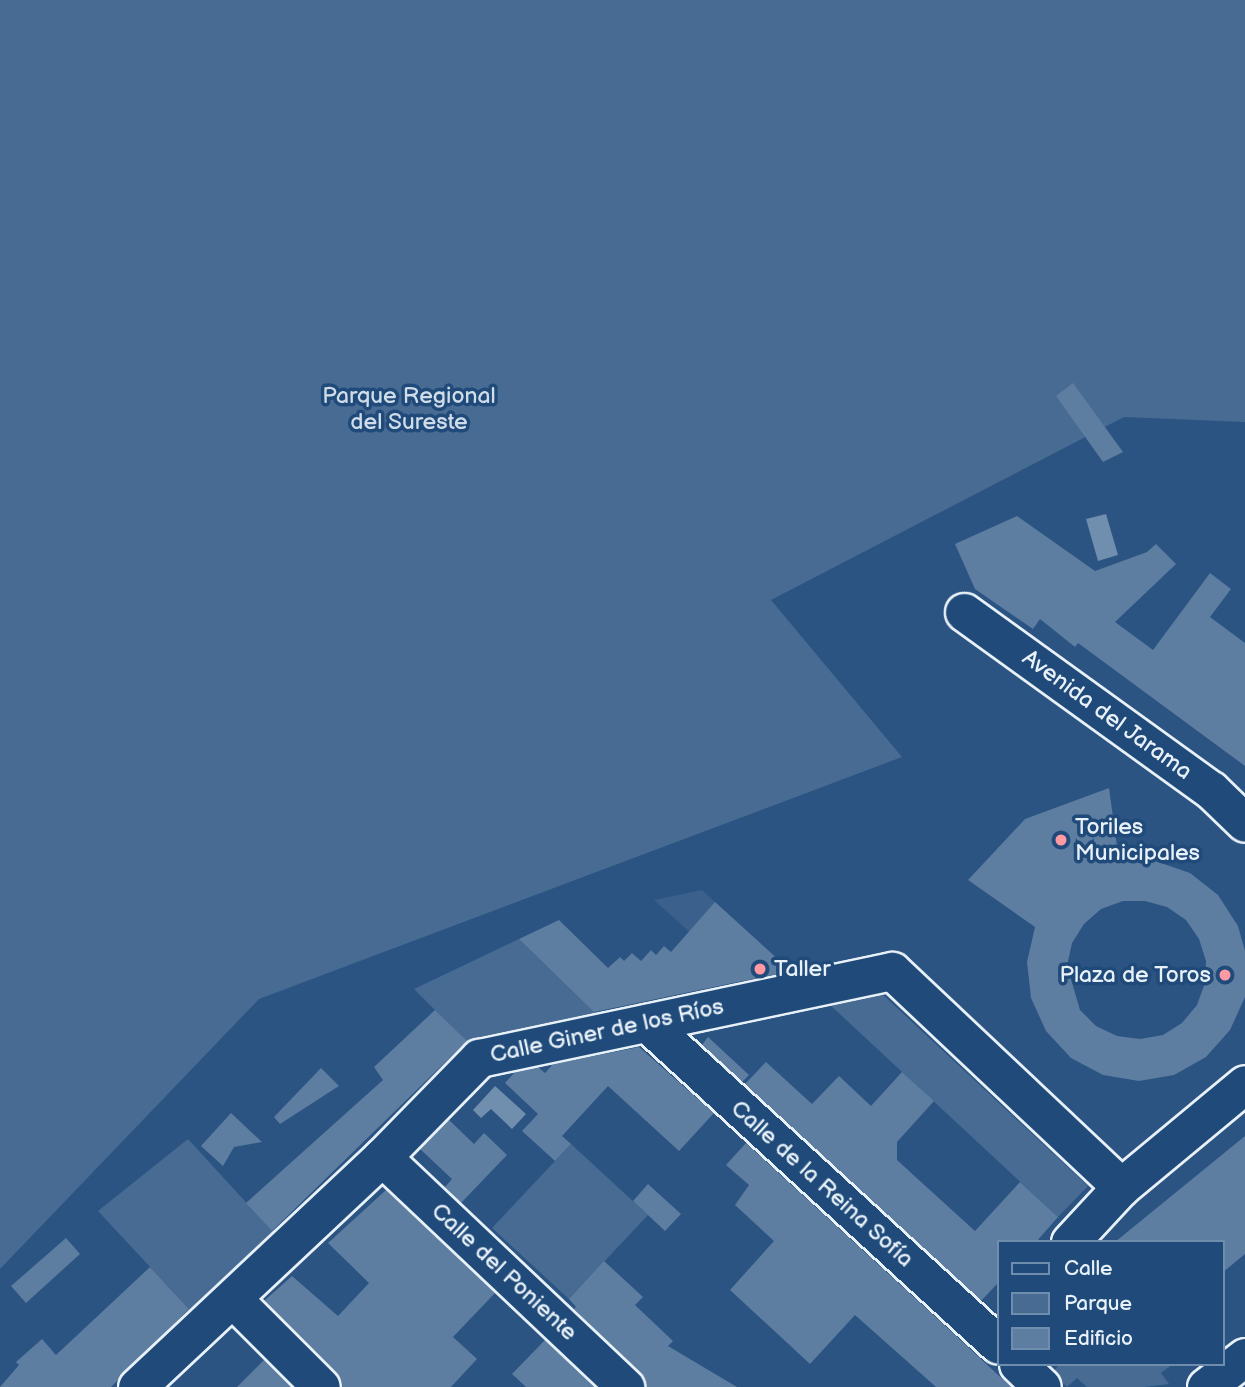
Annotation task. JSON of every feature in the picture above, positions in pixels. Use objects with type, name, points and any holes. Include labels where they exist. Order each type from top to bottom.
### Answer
[{"type":"street","name":"Avenida del Jarama","points":[[964,611],[1211,790],[1245,823]]},
{"type":"street","name":"Calle Giner de los Ríos","points":[[137,1387],[382,1157],[479,1058],[892,971],[1121,1187]]},
{"type":"street","name":"Calle de la Reina Sofía","points":[[646,1023],[994,1332]]},
{"type":"street","points":[[1072,1240],[1121,1187],[1240,1098]]},
{"type":"street","name":"Calle del Poniente","points":[[382,1157],[625,1387]]},
{"type":"street","points":[[233,1299],[321,1387]]},
{"type":"street","points":[[1206,1387],[1245,1357]]},
{"type":"street","points":[[1020,1366],[1042,1387]]},
{"type":"shaded area","points":[[1106,514],[1118,555],[1098,561],[1086,519]]},
{"type":"shaded area","points":[[702,890],[793,973],[746,983],[654,900]]},
{"type":"shaded area","points":[[495,1086],[526,1114],[512,1129],[491,1109],[481,1118],[473,1110]]},
{"type":"green space","name":"Parque Regional del Sureste","points":[[0,0],[1245,0],[1245,422],[1124,417],[771,600],[902,757],[259,999],[0,1269]]},
{"type":"green space","points":[[519,939],[596,1013],[475,1038],[469,1044],[414,989]]},
{"type":"green space","points":[[880,992],[1088,1186],[1058,1217],[829,1004]]},
{"type":"green space","points":[[188,1139],[276,1235],[192,1312],[98,1211]]},
{"type":"green space","points":[[571,1144],[648,1215],[569,1299],[492,1228]]},
{"type":"green space","points":[[1058,1366],[1170,1366],[1161,1373],[1169,1384],[1144,1387],[1087,1387],[1077,1378],[1067,1387],[1052,1373]]},
{"type":"building","points":[[1073,383],[1123,452],[1103,462],[1056,396]]},
{"type":"building","points":[[1017,516],[1095,571],[1147,552],[1156,544],[1176,564],[1115,622],[1153,650],[1210,573],[1231,589],[1210,617],[1245,643],[1245,766],[1078,643],[1075,647],[1040,619],[1033,629],[975,589],[955,544]]},
{"type":"building","name":"Plaza de Toros","points":[[1109,788],[1119,861],[1155,861],[1190,873],[1218,895],[1238,926],[1245,951],[1245,997],[1230,1030],[1206,1057],[1174,1075],[1139,1081],[1103,1075],[1071,1058],[1046,1031],[1031,998],[1027,962],[1035,927],[968,880],[1025,819]],"holes":[[[1123,901],[1145,901],[1167,907],[1186,920],[1199,939],[1206,961],[1205,983],[1197,1005],[1182,1023],[1163,1035],[1140,1039],[1117,1036],[1096,1026],[1080,1010],[1067,966],[1072,943],[1084,924],[1101,909]]]},
{"type":"building","points":[[715,902],[791,971],[594,1012],[519,939],[559,920],[608,968],[620,957],[624,961],[632,953],[641,961],[651,950],[656,955],[664,946],[671,952]]},
{"type":"building","points":[[435,1010],[467,1041],[272,1231],[246,1203],[383,1080],[374,1067]]},
{"type":"building","points":[[708,1037],[749,1075],[742,1082],[702,1045]]},
{"type":"building","points":[[639,1047],[714,1113],[679,1151],[608,1086],[562,1136],[571,1144],[555,1161],[522,1131],[538,1114],[505,1083],[515,1072],[538,1067],[545,1073],[553,1064]]},
{"type":"building","points":[[766,1062],[812,1104],[839,1076],[871,1106],[902,1072],[934,1101],[897,1142],[897,1160],[975,1231],[1020,1182],[1058,1217],[1038,1240],[996,1240],[996,1285],[981,1301],[745,1084]]},
{"type":"building","points":[[321,1068],[339,1086],[280,1124],[274,1117]]},
{"type":"building","points":[[231,1113],[262,1142],[234,1147],[223,1166],[201,1146]]},
{"type":"building","points":[[448,1119],[474,1144],[484,1133],[507,1155],[461,1203],[445,1187],[452,1179],[420,1149]]},
{"type":"building","points":[[1245,1136],[1245,1254],[1224,1271],[1224,1240],[1117,1240]]},
{"type":"building","points":[[746,1143],[1011,1387],[936,1387],[855,1315],[810,1364],[730,1290],[774,1241],[735,1205],[749,1185],[726,1165]]},
{"type":"building","points":[[648,1184],[681,1214],[665,1231],[633,1201]]},
{"type":"building","points":[[386,1190],[495,1293],[453,1337],[477,1359],[451,1387],[341,1387],[336,1372],[264,1301],[292,1276],[338,1316],[369,1283],[328,1243]]},
{"type":"building","points":[[66,1238],[80,1254],[26,1303],[11,1286]]},
{"type":"building","points":[[604,1261],[643,1297],[635,1305],[673,1341],[668,1346],[737,1387],[645,1387],[639,1372],[574,1309],[576,1307],[569,1299]]},
{"type":"building","points":[[150,1267],[189,1309],[111,1387],[0,1387],[19,1365],[16,1362],[42,1339],[56,1355]]},
{"type":"building","points":[[545,1340],[594,1387],[526,1387],[512,1374]]},
{"type":"building","points":[[264,1360],[291,1387],[237,1387]]},
{"type":"place","name":"Toriles Municipales","points":[[1061,840]]},
{"type":"place","name":"Taller","points":[[760,969]]},
{"type":"place","name":"Plaza de Toros","points":[[1225,975]]}]
